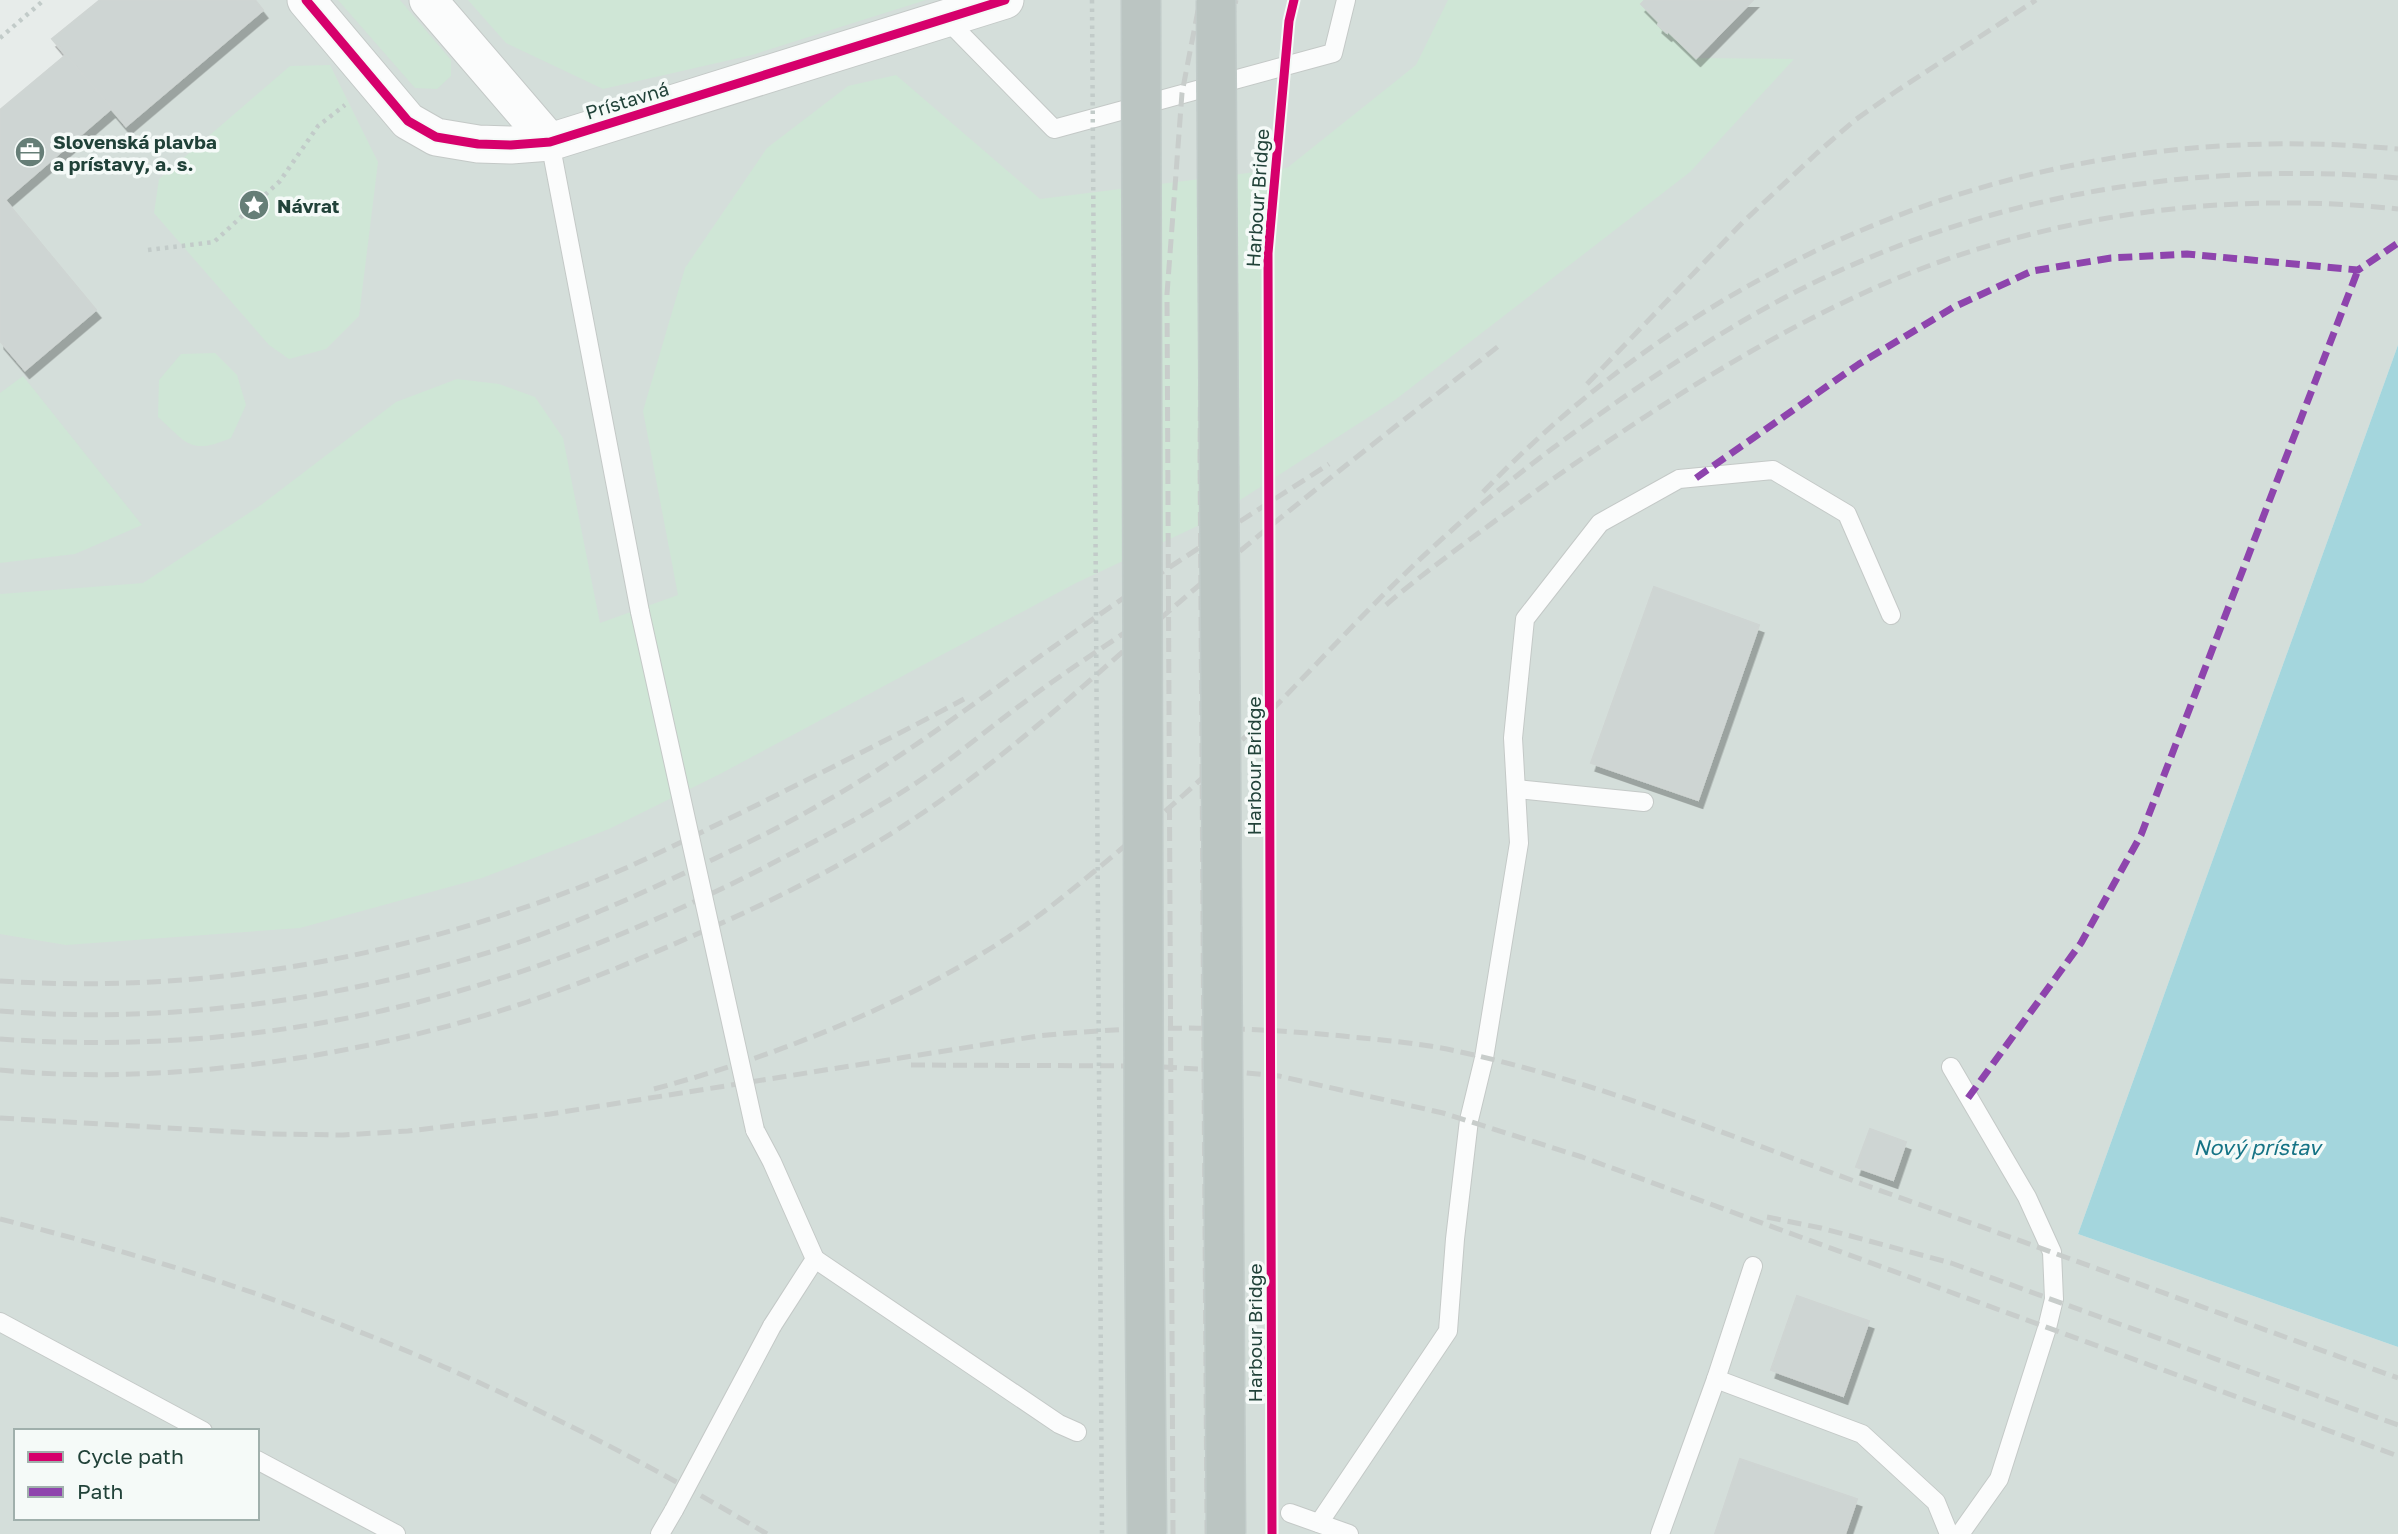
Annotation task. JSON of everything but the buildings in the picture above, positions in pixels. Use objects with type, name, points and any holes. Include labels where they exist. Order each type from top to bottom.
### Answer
[{"type":"highway","points":[[1141,0],[1147,1534]]},
{"type":"highway","name":"Harbour Bridge","points":[[1216,0],[1226,1534]]},
{"type":"street","name":"Prístavná","points":[[306,0],[408,121],[436,137],[478,144],[511,145],[550,142],[1005,0]]},
{"type":"street","points":[[428,0],[550,142]]},
{"type":"lane","points":[[946,19],[1054,129],[1333,53],[1346,0]]},
{"type":"lane","points":[[550,142],[640,612],[755,1130],[815,1259],[1059,1424],[1077,1432]]},
{"type":"lane","points":[[1319,1523],[1448,1331],[1468,1120],[1484,1058],[1519,843],[1513,738],[1525,619],[1600,523],[1679,479],[1773,470],[1847,514],[1891,615]]},
{"type":"lane","points":[[1516,789],[1644,802]]},
{"type":"lane","points":[[1951,1068],[2027,1197],[2052,1252],[2054,1299],[1999,1479],[1960,1534]]},
{"type":"lane","points":[[660,1534],[772,1326],[815,1259]]},
{"type":"lane","points":[[1660,1534],[1753,1266]]},
{"type":"lane","points":[[0,1322],[199,1429]]},
{"type":"lane","points":[[1716,1379],[1862,1434],[1936,1502],[1949,1534]]},
{"type":"lane","points":[[259,1461],[396,1534]]},
{"type":"lane","points":[[1290,1513],[1349,1534]]},
{"type":"path","points":[[0,38],[44,0]]},
{"type":"path","points":[[1092,0],[1102,1534]]},
{"type":"path","points":[[148,250],[214,242],[280,181],[318,125],[355,97]]},
{"type":"shaded area","points":[[100,0],[572,0],[585,10],[619,0],[2398,0],[2398,345],[2078,1234],[2398,1347],[2398,1534],[0,1534],[0,110],[65,55],[52,39]]},
{"type":"green space","points":[[338,0],[400,0],[451,60],[451,76],[437,89],[415,88]]},
{"type":"green space","points":[[468,0],[926,0],[752,55],[603,89],[506,43]]},
{"type":"green space","points":[[1448,0],[1645,0],[1641,4],[1659,22],[1658,25],[1696,58],[1794,59],[1690,172],[1395,400],[1206,522],[1076,583],[720,774],[609,829],[482,878],[300,928],[66,945],[0,934],[0,594],[143,583],[261,505],[396,402],[457,379],[499,384],[535,397],[563,438],[600,623],[678,595],[643,411],[685,268],[767,148],[848,86],[896,75],[1040,199],[1287,168],[1416,65]]},
{"type":"green space","points":[[330,65],[378,162],[359,316],[326,349],[289,359],[269,345],[154,213],[159,179],[290,66]]},
{"type":"green space","points":[[215,353],[237,375],[246,405],[231,438],[207,446],[198,446],[183,440],[158,417],[159,380],[181,354]]},
{"type":"green space","points":[[23,376],[142,525],[75,554],[0,563],[0,393]]},
{"type":"water","name":"Nový prístav","points":[[2398,345],[2398,1347],[2078,1234]]},
{"type":"railway","points":[[1173,1534],[1167,294],[1182,93],[1200,0]]},
{"type":"railway","points":[[1207,1534],[1201,292],[1217,93],[1236,0]]},
{"type":"railway","points":[[1587,384],[1743,222],[1855,120],[2036,0]]},
{"type":"railway","points":[[1483,492],[1577,404],[1679,328],[1787,265],[1901,214],[2020,177],[2143,154],[2269,144],[2398,149]]},
{"type":"railway","points":[[654,1089],[740,1063],[865,1015],[945,975],[1017,931],[1082,881],[1196,784],[1398,580],[1493,495],[1647,381],[1784,298],[1841,270],[1907,243],[1975,220],[2113,188],[2255,174],[2398,178]]},
{"type":"railway","points":[[1386,605],[1442,560],[1546,484],[1692,387],[1756,348],[1822,313],[1919,270],[1984,247],[2052,229],[2120,216],[2190,207],[2260,203],[2398,209]]},
{"type":"railway","points":[[0,1070],[64,1074],[199,1070],[267,1063],[401,1038],[466,1021],[568,987],[668,947],[773,899],[883,839],[982,770],[1266,529],[1500,345]]},
{"type":"railway","points":[[0,1011],[131,1014],[262,1003],[327,993],[455,963],[592,914],[754,840],[852,786],[917,744],[1138,588],[1329,464]]},
{"type":"railway","points":[[0,1039],[103,1043],[203,1038],[300,1027],[396,1008],[490,982],[582,949],[675,911],[767,866],[875,808],[953,757],[1038,692],[1152,614]]},
{"type":"railway","points":[[0,981],[73,984],[218,977],[361,954],[431,936],[501,915],[618,872],[757,805],[964,699]]},
{"type":"railway","points":[[0,1118],[270,1134],[343,1135],[408,1131],[550,1114],[1077,1032],[1228,1029],[1386,1040],[1442,1048],[1510,1064],[1616,1095],[2398,1378]]},
{"type":"railway","points":[[911,1065],[1147,1066],[1214,1070],[1279,1076],[1443,1113],[1582,1157],[2398,1456]]},
{"type":"railway","points":[[1767,1217],[1821,1228],[1951,1263],[2398,1425]]},
{"type":"railway","points":[[0,1219],[210,1278],[376,1338],[576,1429],[767,1534]]},
{"type":"marked path","points":[[1696,478],[1859,364],[1954,307],[2032,271],[2111,258],[2187,254],[2358,270],[2398,243]]},
{"type":"marked path","points":[[1968,1098],[2081,943],[2141,835],[2358,270]]},
{"type":"cycle path","points":[[306,0],[408,121],[436,137],[478,144],[511,145],[550,142],[1005,0]]},
{"type":"cycle path","points":[[1272,1534],[1268,253],[1289,21],[1294,0]]},
{"type":"place","name":"Slovenská plavba a prístavy, a. s.","points":[[30,152]]},
{"type":"place","name":"Návrat","points":[[254,205]]}]
